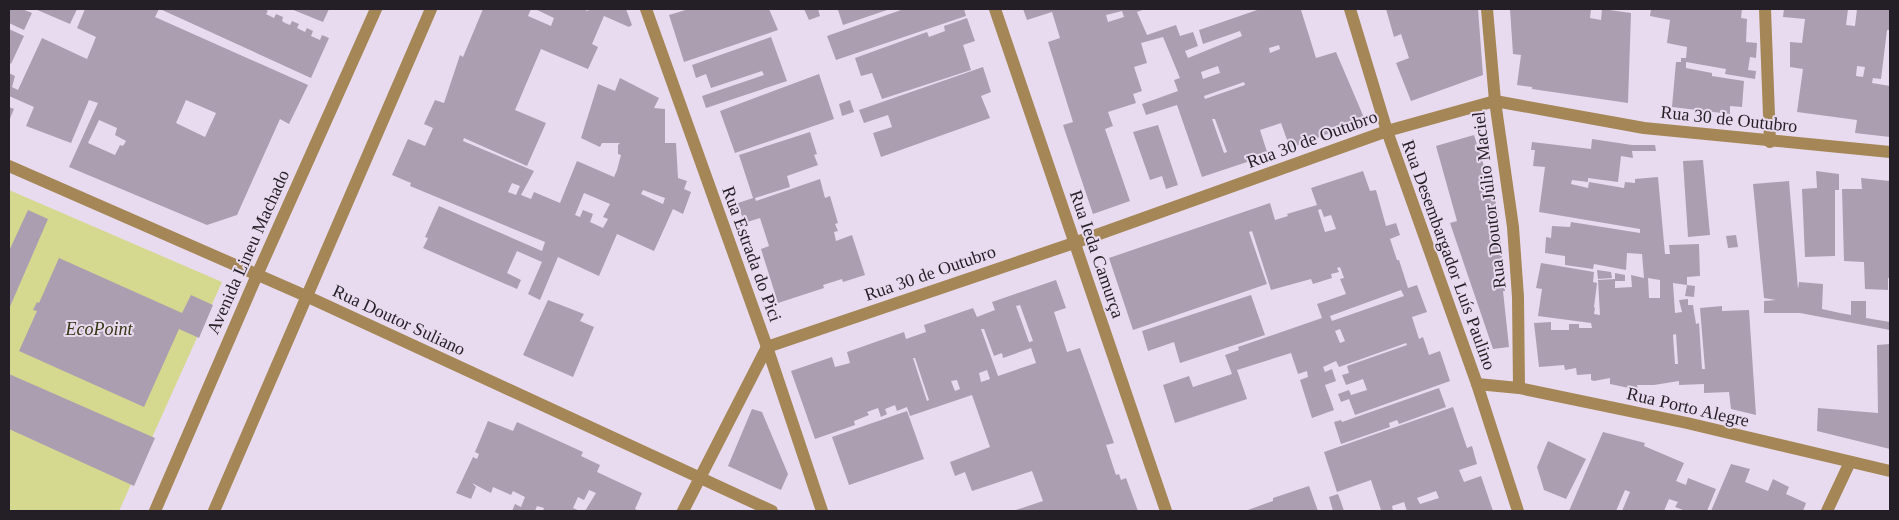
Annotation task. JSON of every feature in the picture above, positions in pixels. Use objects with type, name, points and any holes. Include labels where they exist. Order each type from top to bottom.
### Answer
[{"type":"street","name":"Avenida Lineu Machado","points":[[155,511],[257,275],[376,9]]},
{"type":"street","points":[[214,511],[431,9]]},
{"type":"street","name":"Rua Estrada do Pici","points":[[646,9],[767,347],[822,511]]},
{"type":"street","name":"Rua Ieda Camurça","points":[[995,9],[1166,511]]},
{"type":"street","name":"Rua Desembargador Luís Paulino","points":[[1350,9],[1387,131],[1477,384],[1518,511]]},
{"type":"street","name":"Rua Doutor Júlio Maciel","points":[[1487,9],[1495,101],[1513,227],[1518,297],[1519,388]]},
{"type":"street","points":[[1765,9],[1770,142]]},
{"type":"street","name":"Rua 30 de Outubro","points":[[767,347],[1074,243],[1387,131],[1495,101],[1644,128],[1770,142],[1890,152]]},
{"type":"street","name":"Rua Doutor Suliano","points":[[9,166],[306,296],[698,479],[772,511]]},
{"type":"street","points":[[683,511],[767,347]]},
{"type":"street","name":"Rua Porto Alegre","points":[[1477,384],[1519,388],[1687,423],[1890,471]]},
{"type":"street","points":[[1827,511],[1850,462]]},
{"type":"green space","name":"EcoPoint","points":[[9,190],[222,282],[119,511],[9,511]]},
{"type":"building","points":[[9,9],[22,9],[32,13],[24,30],[9,23]]},
{"type":"building","points":[[35,9],[77,9],[70,24]]},
{"type":"building","points":[[85,9],[159,9],[155,17],[308,85],[289,124],[280,119],[237,215],[207,225],[69,167],[98,103],[89,100],[71,143],[26,126],[34,107],[9,96],[9,73],[15,76],[12,87],[18,90],[42,38],[87,59],[96,37],[77,28]],"holes":[[[186,100],[216,113],[205,137],[176,123]],[[99,120],[117,128],[115,135],[126,141],[123,146],[120,145],[115,155],[88,143]]]},
{"type":"building","points":[[160,9],[264,9],[268,11],[266,14],[274,18],[276,14],[283,17],[282,21],[285,23],[290,25],[292,21],[299,24],[297,28],[305,32],[307,28],[313,31],[311,36],[320,40],[322,35],[329,38],[311,78]]},
{"type":"building","points":[[291,9],[329,9],[323,22]]},
{"type":"building","points":[[483,9],[531,9],[528,16],[551,26],[554,18],[535,9],[582,9],[588,11],[589,9],[626,9],[632,25],[629,27],[604,16],[592,44],[598,47],[588,69],[541,49],[515,110],[546,123],[527,166],[464,138],[463,141],[534,171],[521,195],[531,199],[534,192],[560,203],[577,161],[614,177],[617,170],[621,155],[618,154],[618,145],[620,143],[602,143],[600,147],[581,138],[598,84],[615,91],[620,78],[659,98],[654,108],[665,109],[665,143],[676,143],[678,178],[687,181],[684,189],[691,192],[683,214],[673,209],[654,251],[617,234],[599,276],[558,257],[540,300],[528,294],[542,262],[517,251],[507,273],[521,280],[517,289],[423,248],[428,238],[425,237],[439,206],[542,251],[545,242],[410,186],[411,183],[392,175],[408,139],[425,146],[433,128],[424,124],[435,100],[444,103],[460,55],[463,57]],"holes":[[[512,183],[520,186],[516,195],[508,192]],[[643,190],[665,198],[663,204],[641,194]],[[584,193],[610,204],[603,217],[608,219],[603,228],[590,222],[593,214],[583,210],[580,217],[575,215]]]},
{"type":"building","points":[[689,9],[769,9],[778,30],[684,62],[669,15]]},
{"type":"building","points":[[804,9],[818,9],[820,16],[809,20]]},
{"type":"building","points":[[890,9],[843,25],[838,10]]},
{"type":"building","points":[[904,9],[964,9],[966,16],[836,60],[827,36]]},
{"type":"building","points":[[1023,9],[1145,9],[1137,12],[1147,35],[1176,25],[1180,36],[1193,32],[1198,46],[1185,51],[1188,58],[1242,36],[1240,31],[1203,44],[1199,30],[1260,9],[1304,9],[1301,10],[1316,58],[1336,52],[1365,120],[1290,148],[1281,123],[1260,130],[1268,155],[1202,177],[1177,105],[1146,115],[1142,104],[1178,91],[1174,80],[1180,78],[1163,37],[1141,43],[1147,63],[1134,67],[1142,91],[1133,94],[1136,103],[1108,112],[1113,126],[1105,129],[1130,201],[1093,214],[1063,125],[1073,122],[1048,42],[1060,38],[1052,12],[1027,20]],"holes":[[[1122,11],[1124,17],[1108,22],[1106,15]],[[1279,45],[1280,49],[1270,53],[1269,48]],[[1218,66],[1220,73],[1203,79],[1201,72]],[[1244,82],[1245,85],[1205,99],[1204,96]],[[1212,119],[1215,119],[1227,152],[1224,153]]]},
{"type":"building","points":[[1386,9],[1478,9],[1483,75],[1411,101],[1396,63],[1409,58],[1401,34],[1394,37]]},
{"type":"building","points":[[1510,9],[1591,9],[1590,18],[1601,20],[1602,9],[1631,13],[1628,103],[1532,89],[1532,87],[1517,85],[1521,55],[1513,54]]},
{"type":"building","points":[[1651,9],[1742,9],[1741,18],[1747,19],[1746,42],[1757,43],[1756,58],[1750,57],[1748,70],[1756,71],[1755,79],[1725,74],[1726,69],[1686,62],[1686,68],[1712,73],[1712,76],[1744,81],[1742,107],[1730,106],[1730,114],[1672,107],[1676,62],[1681,62],[1681,58],[1686,58],[1687,47],[1667,43],[1670,20],[1650,16]]},
{"type":"building","points":[[1784,9],[1848,9],[1846,25],[1855,26],[1857,9],[1890,10],[1890,30],[1887,30],[1881,79],[1873,78],[1872,83],[1890,86],[1890,137],[1855,133],[1857,120],[1797,112],[1803,69],[1790,67],[1790,42],[1802,43],[1805,19],[1783,17]],"holes":[[[1857,66],[1865,67],[1863,77],[1856,76]]]},
{"type":"building","points":[[967,18],[975,41],[963,45],[971,70],[882,99],[872,73],[861,76],[855,58],[927,32],[929,37],[945,31],[944,26]]},
{"type":"building","points":[[9,29],[24,36],[11,64],[9,62]]},
{"type":"building","points":[[771,37],[787,81],[706,108],[702,96],[764,75],[762,71],[711,88],[706,74],[696,78],[692,65]]},
{"type":"building","points":[[983,67],[991,92],[981,96],[990,118],[881,157],[873,133],[892,127],[888,115],[864,123],[859,110]]},
{"type":"building","points":[[819,74],[834,119],[735,153],[720,111]]},
{"type":"building","points":[[850,100],[854,112],[842,116],[839,104]]},
{"type":"building","points":[[9,107],[14,109],[9,121]]},
{"type":"building","points":[[1158,125],[1178,185],[1166,189],[1162,176],[1150,180],[1133,132]]},
{"type":"building","points":[[810,132],[817,154],[814,155],[818,165],[787,176],[790,187],[755,198],[756,201],[820,179],[825,198],[830,196],[838,223],[835,224],[838,231],[834,232],[836,241],[852,235],[865,275],[843,282],[842,279],[823,285],[824,288],[778,303],[761,249],[769,246],[760,218],[744,223],[738,203],[753,198],[739,155]]},
{"type":"building","points":[[1474,135],[1498,210],[1509,347],[1493,349],[1450,223],[1457,221],[1436,146]]},
{"type":"building","points":[[1592,139],[1632,145],[1655,145],[1656,151],[1632,151],[1633,158],[1621,156],[1618,182],[1588,178],[1588,182],[1572,180],[1571,184],[1588,188],[1589,182],[1624,188],[1625,182],[1635,183],[1635,179],[1658,177],[1665,254],[1670,254],[1669,245],[1699,244],[1700,276],[1687,277],[1687,285],[1673,283],[1675,313],[1682,312],[1679,300],[1688,299],[1688,305],[1693,305],[1696,324],[1699,323],[1702,369],[1705,369],[1700,308],[1722,306],[1722,311],[1749,310],[1756,415],[1731,409],[1729,392],[1704,393],[1704,384],[1679,385],[1679,381],[1654,385],[1637,385],[1638,390],[1610,384],[1610,378],[1591,380],[1591,374],[1577,375],[1576,368],[1565,370],[1564,365],[1539,367],[1534,323],[1551,322],[1551,330],[1569,330],[1569,324],[1579,324],[1579,328],[1592,328],[1591,323],[1538,316],[1542,289],[1536,288],[1541,263],[1594,272],[1593,282],[1597,283],[1594,314],[1600,315],[1598,280],[1615,279],[1615,273],[1625,275],[1625,281],[1615,281],[1615,288],[1632,287],[1631,275],[1644,278],[1642,254],[1627,253],[1626,270],[1594,264],[1593,269],[1565,265],[1565,256],[1545,253],[1546,237],[1551,238],[1552,226],[1570,227],[1571,222],[1640,233],[1640,229],[1539,212],[1545,167],[1533,166],[1535,150],[1531,150],[1532,142],[1591,149]],"holes":[[[1648,278],[1660,280],[1660,298],[1649,298]],[[1676,334],[1678,364],[1675,364],[1673,335]]]},
{"type":"building","points":[[1703,160],[1710,235],[1688,237],[1683,161]]},
{"type":"building","points":[[1363,171],[1370,191],[1376,190],[1386,226],[1396,223],[1400,235],[1390,239],[1397,260],[1399,260],[1408,288],[1417,285],[1427,312],[1412,317],[1419,339],[1423,337],[1429,355],[1440,351],[1450,381],[1355,415],[1349,399],[1341,402],[1338,394],[1349,390],[1351,395],[1367,390],[1363,379],[1346,385],[1342,375],[1349,373],[1347,366],[1407,345],[1406,343],[1339,367],[1336,361],[1323,367],[1325,372],[1332,369],[1336,381],[1325,385],[1334,410],[1312,418],[1300,380],[1308,377],[1307,371],[1298,374],[1291,353],[1237,370],[1247,399],[1175,423],[1163,385],[1189,376],[1193,387],[1232,374],[1225,355],[1239,350],[1238,347],[1322,318],[1317,304],[1346,294],[1340,279],[1344,278],[1340,267],[1337,268],[1339,272],[1331,274],[1332,278],[1313,284],[1311,279],[1271,290],[1252,231],[1249,232],[1267,284],[1133,330],[1109,258],[1270,203],[1275,220],[1288,216],[1287,214],[1317,205],[1311,188]],"holes":[[[1321,209],[1324,217],[1331,215],[1336,229],[1325,232],[1318,210]],[[1401,290],[1404,296],[1332,321],[1330,316]],[[1340,329],[1345,341],[1340,343],[1335,331]]]},
{"type":"building","points":[[1816,171],[1839,174],[1839,190],[1835,190],[1835,256],[1805,257],[1802,189],[1817,188]]},
{"type":"building","points":[[1861,178],[1890,181],[1890,278],[1888,278],[1888,290],[1865,289],[1864,262],[1844,261],[1842,189],[1862,189]]},
{"type":"building","points":[[1789,181],[1798,289],[1799,282],[1823,284],[1822,309],[1851,315],[1851,301],[1866,301],[1866,318],[1890,322],[1890,330],[1800,313],[1764,313],[1764,301],[1776,300],[1764,298],[1753,184]]},
{"type":"building","points":[[28,210],[48,219],[9,309],[9,251]]},
{"type":"building","points":[[1736,235],[1738,247],[1728,248],[1726,236]]},
{"type":"building","points":[[59,258],[182,313],[191,295],[213,305],[199,338],[179,329],[144,407],[19,351],[37,311],[33,310],[37,302],[39,303]]},
{"type":"building","points":[[1597,270],[1611,272],[1612,278],[1598,279]]},
{"type":"building","points":[[1056,280],[1066,308],[1054,312],[1067,352],[1080,348],[1114,443],[1106,445],[1116,475],[1119,474],[1121,480],[1126,478],[1138,511],[1013,511],[1043,501],[1032,471],[972,491],[965,472],[955,476],[950,462],[990,447],[972,395],[910,416],[907,407],[897,411],[895,405],[885,409],[887,414],[881,417],[878,408],[867,412],[869,415],[854,421],[855,425],[815,439],[791,371],[832,357],[835,367],[850,363],[847,352],[904,332],[906,339],[926,332],[924,325],[973,308],[977,317],[995,310],[992,302]],"holes":[[[1020,305],[1033,341],[1029,342],[1016,306]],[[981,329],[984,329],[994,356],[1002,353],[1003,358],[1031,348],[1036,363],[998,376]],[[913,358],[915,358],[929,400],[927,401]],[[987,370],[990,379],[981,382],[979,373]],[[957,380],[960,389],[955,391],[951,381]]]},
{"type":"building","points":[[1687,285],[1695,286],[1694,297],[1685,296]]},
{"type":"building","points":[[1251,295],[1265,335],[1180,363],[1174,342],[1148,351],[1142,331]]},
{"type":"building","points":[[548,300],[584,314],[580,321],[594,327],[573,377],[523,355]]},
{"type":"building","points":[[1890,344],[1890,449],[1817,431],[1818,408],[1878,413],[1877,345]]},
{"type":"building","points":[[9,374],[155,438],[134,486],[9,429]]},
{"type":"building","points":[[1439,388],[1446,407],[1399,424],[1397,420],[1389,423],[1390,427],[1341,444],[1334,422],[1341,420],[1342,422]]},
{"type":"building","points":[[1453,407],[1467,448],[1472,446],[1477,464],[1459,470],[1464,482],[1481,476],[1493,511],[1407,511],[1404,502],[1392,506],[1393,511],[1377,511],[1381,510],[1371,480],[1337,492],[1324,452]],"holes":[[[1436,491],[1439,498],[1420,504],[1417,498]]]},
{"type":"building","points":[[752,409],[762,412],[788,474],[781,490],[728,466]]},
{"type":"building","points":[[907,411],[924,459],[849,485],[832,437]]},
{"type":"building","points":[[488,421],[513,431],[517,422],[583,452],[581,456],[600,465],[597,472],[642,493],[635,509],[639,511],[585,511],[596,493],[589,490],[584,500],[578,497],[573,508],[580,511],[543,511],[544,508],[537,506],[535,511],[512,511],[515,504],[521,507],[525,497],[513,491],[511,495],[493,487],[491,493],[472,483],[476,487],[471,499],[456,493],[473,457],[477,459],[479,454],[475,452]]},
{"type":"building","points":[[1603,432],[1645,443],[1644,446],[1684,463],[1676,481],[1686,485],[1688,478],[1716,489],[1707,511],[1686,511],[1675,507],[1678,502],[1669,499],[1664,511],[1622,511],[1630,492],[1625,490],[1616,511],[1569,511]]},
{"type":"building","points":[[1548,441],[1586,459],[1566,499],[1544,490],[1537,467]]},
{"type":"building","points":[[1731,464],[1750,469],[1745,482],[1768,491],[1773,479],[1789,487],[1786,494],[1806,503],[1803,511],[1711,511]]},
{"type":"building","points":[[1309,486],[1318,511],[1245,511],[1273,501],[1273,498]]},
{"type":"building","points":[[1338,494],[1344,511],[1333,511],[1329,497]]}]
